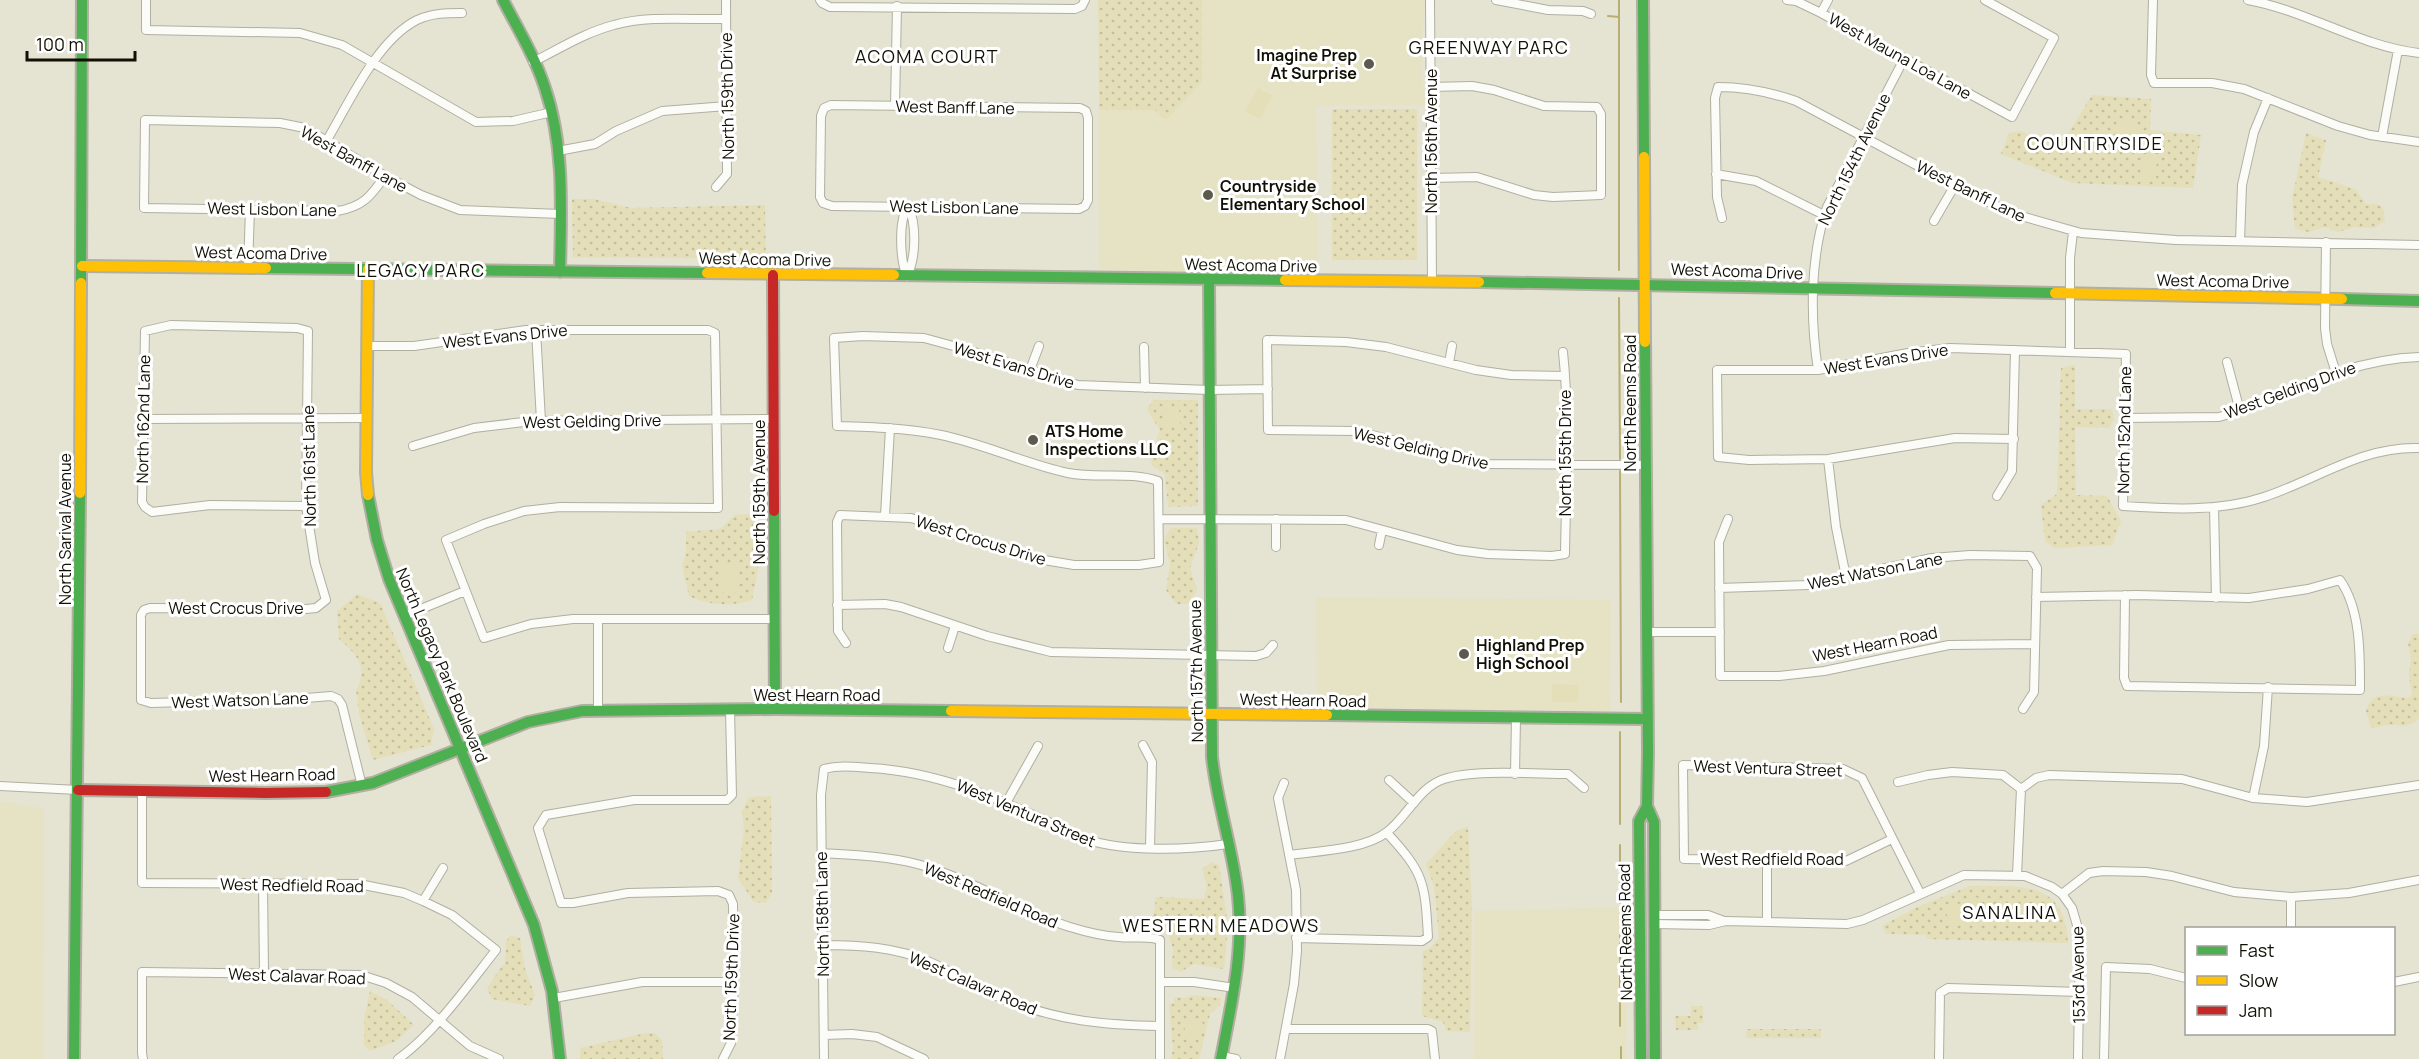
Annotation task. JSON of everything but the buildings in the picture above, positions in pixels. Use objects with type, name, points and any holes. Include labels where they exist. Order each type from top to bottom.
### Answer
[{"type":"street","name":"North Sarival Avenue","points":[[75,1059],[82,0]]},
{"type":"street","points":[[146,0],[146,30],[300,33],[342,45],[476,122],[513,120],[552,112]]},
{"type":"street","points":[[503,0],[534,62],[552,112],[558,151],[561,214],[560,272]]},
{"type":"street","name":"North 159th Drive","points":[[716,187],[727,174],[726,0]]},
{"type":"street","name":"North 156th Avenue","points":[[1430,0],[1432,282]]},
{"type":"street","points":[[1496,0],[1548,10],[1583,11],[1591,14]]},
{"type":"street","name":"North Reems Road","points":[[1643,0],[1647,806],[1654,822],[1655,1059]]},
{"type":"street","name":"West Mauna Loa Lane","points":[[1787,0],[1796,1],[1821,13],[2012,117],[2054,38],[1985,0]]},
{"type":"street","points":[[1821,13],[1828,0]]},
{"type":"street","points":[[2153,0],[2151,75],[2154,82],[2212,84],[2244,89],[2338,126],[2382,137],[2419,142]]},
{"type":"street","points":[[2248,0],[2276,7],[2372,44],[2419,52]]},
{"type":"street","points":[[821,2],[830,7],[1075,9],[1084,3]]},
{"type":"street","points":[[895,106],[897,6]]},
{"type":"street","points":[[327,140],[374,62],[395,36],[417,20],[437,13],[462,13]]},
{"type":"street","points":[[534,62],[596,30],[631,21],[726,19]]},
{"type":"street","points":[[2382,137],[2398,50]]},
{"type":"street","name":"North 154th Avenue","points":[[1818,370],[1814,288],[1817,243],[1824,215],[1904,59]]},
{"type":"street","points":[[1430,87],[1472,87],[1494,90],[1544,106],[1597,107],[1601,114],[1601,195],[1553,197],[1534,195],[1477,177],[1431,178]]},
{"type":"street","name":"West Banff Lane","points":[[1716,174],[1715,98],[1718,87],[1737,87],[1781,96],[1864,136],[1955,186],[2014,214],[2089,235],[2419,245]]},
{"type":"street","points":[[2240,241],[2242,185],[2254,132],[2268,98]]},
{"type":"street","name":"West Banff Lane","points":[[823,203],[820,197],[821,116],[824,108],[831,105],[1080,108],[1086,111],[1088,118],[1088,200],[1085,206]]},
{"type":"street","points":[[558,151],[596,144],[616,131],[662,111],[727,106]]},
{"type":"street","name":"West Banff Lane","points":[[144,208],[145,120],[280,123],[305,128],[421,195],[460,210],[561,214]]},
{"type":"street","points":[[1722,218],[1716,197],[1716,174],[1756,181],[1824,215]]},
{"type":"street","name":"West Lisbon Lane","points":[[144,208],[338,211],[354,208],[371,196],[386,176]]},
{"type":"street","points":[[1934,221],[1955,186]]},
{"type":"street","name":"West Lisbon Lane","points":[[823,203],[832,206],[1079,209],[1085,206]]},
{"type":"street","points":[[908,206],[913,216],[913,234],[912,265],[907,276],[902,266],[902,215],[908,206]]},
{"type":"street","points":[[248,268],[250,209]]},
{"type":"street","points":[[2070,351],[2070,258],[2073,231]]},
{"type":"street","points":[[902,234],[913,234]]},
{"type":"street","points":[[2326,242],[2325,336],[2336,373]]},
{"type":"street","name":"West Acoma Drive","points":[[82,266],[1645,284],[2419,301]]},
{"type":"street","name":"North Legacy Park Boulevard","points":[[368,270],[366,483],[370,518],[381,559],[534,925],[554,998],[560,1059]]},
{"type":"street","name":"North 159th Avenue","points":[[773,275],[775,709]]},
{"type":"street","name":"North 157th Avenue","points":[[1209,279],[1209,518],[1214,779],[1235,875],[1239,922],[1235,988],[1221,1057]]},
{"type":"street","name":"North 162nd Lane","points":[[306,506],[210,505],[152,512],[142,502],[145,331],[171,325],[297,328],[308,331]]},
{"type":"street","points":[[536,330],[541,421]]},
{"type":"street","name":"West Evans Drive","points":[[367,346],[414,346],[536,330],[708,330],[715,333],[716,419]]},
{"type":"street","name":"North 161st Lane","points":[[308,331],[306,506],[315,563],[326,600]]},
{"type":"street","name":"West Evans Drive","points":[[890,428],[837,426],[834,338],[863,336],[924,338],[1078,385],[1209,390],[1268,389]]},
{"type":"street","points":[[1268,389],[1267,340],[1346,342],[1386,347],[1449,363],[1511,375],[1565,376]]},
{"type":"street","points":[[1030,370],[1039,346]]},
{"type":"street","points":[[1449,363],[1452,346]]},
{"type":"street","points":[[1144,347],[1145,388]]},
{"type":"street","name":"West Evans Drive","points":[[1828,459],[1749,460],[1718,457],[1717,370],[1818,370],[1908,353],[1950,348],[2126,354]]},
{"type":"street","points":[[1997,496],[2012,471],[2015,350]]},
{"type":"street","name":"North 155th Drive","points":[[1382,530],[1457,550],[1488,554],[1552,556],[1565,554],[1566,465],[1563,352]]},
{"type":"street","name":"North 152nd Lane","points":[[2126,354],[2123,506],[2214,507]]},
{"type":"street","name":"West Gelding Drive","points":[[2124,418],[2220,417],[2365,363],[2392,358],[2419,357]]},
{"type":"street","points":[[2227,362],[2240,411]]},
{"type":"street","name":"West Gelding Drive","points":[[1268,389],[1268,430],[1356,431],[1488,464],[1645,465]]},
{"type":"street","points":[[143,419],[366,418]]},
{"type":"street","points":[[716,419],[718,508],[560,507],[524,511],[446,540],[484,638],[531,624],[573,619],[775,619]]},
{"type":"street","name":"West Gelding Drive","points":[[413,446],[474,428],[541,421],[774,419]]},
{"type":"street","points":[[885,516],[890,428],[942,435],[1070,473],[1099,476],[1146,476],[1158,481],[1159,519],[1346,520],[1382,530],[1379,545]]},
{"type":"street","points":[[1846,577],[1836,527],[1828,459],[1954,438],[2013,439]]},
{"type":"street","points":[[2216,598],[2214,507],[2262,498],[2349,460],[2399,448],[2419,448]]},
{"type":"street","name":"West Crocus Drive","points":[[837,605],[837,522],[840,515],[911,518],[1044,561],[1074,565],[1139,565],[1159,562],[1159,519]]},
{"type":"street","points":[[1275,519],[1276,547]]},
{"type":"street","points":[[1647,632],[1719,632],[1719,542],[1728,519]]},
{"type":"street","name":"West Watson Lane","points":[[1719,588],[1809,585],[1932,558],[1971,555],[2030,556],[2036,563],[2036,597]]},
{"type":"street","points":[[2023,710],[2034,692],[2036,597],[2125,596],[2249,598],[2308,589],[2340,580],[2346,588],[2357,628],[2360,690],[2127,686],[2124,678],[2125,596]]},
{"type":"street","points":[[404,616],[465,591]]},
{"type":"street","name":"West Crocus Drive","points":[[141,700],[141,615],[144,610],[150,608],[306,609],[316,608],[326,600]]},
{"type":"street","points":[[846,643],[838,631],[837,605],[885,604],[901,607],[987,636],[1050,652],[1256,656],[1266,653],[1273,645]]},
{"type":"street","points":[[598,619],[598,710]]},
{"type":"street","points":[[948,648],[956,626]]},
{"type":"street","name":"West Hearn Road","points":[[1719,632],[1720,676],[1730,677],[1779,676],[1824,671],[1949,645],[2035,644]]},
{"type":"street","points":[[2253,798],[2264,746],[2268,687]]},
{"type":"street","name":"West Watson Lane","points":[[141,700],[151,703],[331,696],[338,699],[342,705],[362,786]]},
{"type":"street","name":"West Hearn Road","points":[[0,786],[78,790],[300,792],[362,786],[519,723],[560,712],[598,710],[775,709],[1647,719]]},
{"type":"street","name":"North 159th Drive","points":[[723,1059],[731,1043],[734,982],[733,904],[729,895],[718,891],[628,893],[561,903],[537,828],[546,815],[592,806],[634,800],[727,800],[732,795],[730,710]]},
{"type":"street","points":[[1515,774],[1516,718]]},
{"type":"street","points":[[1143,745],[1152,762],[1150,847]]},
{"type":"street","points":[[1006,803],[1038,746]]},
{"type":"street","name":"West Ventura Street","points":[[1684,859],[1683,765],[1843,769],[1852,772],[1862,778],[1893,840]]},
{"type":"street","name":"West Ventura Street","points":[[825,769],[835,766],[895,769],[943,779],[1105,845],[1207,847],[1228,844]]},
{"type":"street","name":"North 158th Lane","points":[[824,1059],[821,795],[825,769]]},
{"type":"street","points":[[1898,782],[1952,772],[1993,774],[2003,775],[2021,789]]},
{"type":"street","points":[[1289,855],[1348,847],[1373,840],[1386,833],[1425,791],[1442,780],[1475,775],[1568,774],[1584,788]]},
{"type":"street","points":[[2021,789],[2037,778],[2049,775],[2182,779],[2253,798],[2307,802],[2419,785]]},
{"type":"street","points":[[1389,780],[1414,803]]},
{"type":"street","points":[[1280,1059],[1294,984],[1296,939],[1296,890],[1278,798],[1284,783]]},
{"type":"street","points":[[2017,875],[2021,789]]},
{"type":"street","name":"West Redfield Road","points":[[142,791],[142,883],[359,884],[404,893],[452,915],[496,950],[439,1020]]},
{"type":"street","name":"North Reems Road","points":[[1641,1059],[1639,821],[1647,806]]},
{"type":"street","points":[[1296,939],[1422,941],[1428,937],[1424,887],[1417,869],[1410,858],[1386,833]]},
{"type":"street","points":[[1893,840],[1920,893]]},
{"type":"street","name":"West Redfield Road","points":[[1684,859],[1846,861],[1893,840]]},
{"type":"street","name":"West Redfield Road","points":[[822,853],[878,857],[918,864],[992,893],[1048,920],[1119,937],[1152,937],[1160,940],[1160,982]]},
{"type":"street","points":[[1767,860],[1767,922]]},
{"type":"street","points":[[423,901],[443,868]]},
{"type":"street","points":[[1654,920],[1710,925],[1726,921],[1854,923],[1964,875],[2017,875],[2042,881],[2062,894],[2088,873],[2146,872],[2172,876],[2234,892],[2291,897],[2320,897],[2419,880]]},
{"type":"street","points":[[263,883],[264,973]]},
{"type":"street","name":"153rd Avenue","points":[[2062,894],[2072,908],[2079,927],[2078,1059]]},
{"type":"street","points":[[2291,897],[2291,927]]},
{"type":"street","name":"West Calavar Road","points":[[823,945],[856,945],[894,950],[928,961],[1006,1000],[1053,1016],[1102,1024],[1160,1026]]},
{"type":"street","points":[[2104,1059],[2106,967],[2150,969],[2185,978]]},
{"type":"street","name":"West Calavar Road","points":[[143,1059],[142,972],[361,975],[386,983],[412,997],[470,1046],[499,1059]]},
{"type":"street","points":[[2395,982],[2419,977]]},
{"type":"street","points":[[1160,1059],[1160,982],[1194,981],[1235,988]]},
{"type":"street","points":[[554,998],[642,982],[734,982]]},
{"type":"street","points":[[1939,1059],[1940,993],[1948,988],[2080,992]]},
{"type":"street","points":[[398,1059],[408,1053],[439,1020]]},
{"type":"street","points":[[1286,1029],[1421,1029],[1432,1032],[1435,1059]]},
{"type":"street","points":[[824,1035],[852,1034],[877,1037],[924,1059]]},
{"type":"street","points":[[1221,1057],[1236,1059]]},
{"type":"shaded area","points":[[1098,0],[1202,0],[1202,82],[1166,120],[1155,110],[1099,110]]},
{"type":"shaded area","name":"Countryside Elementary School","points":[[1202,0],[1425,0],[1421,48],[1426,106],[1316,106],[1318,273],[1099,270],[1099,110],[1155,110],[1166,119],[1201,83]]},
{"type":"shaded area","points":[[1258,88],[1273,96],[1260,119],[1245,111]]},
{"type":"shaded area","points":[[2092,95],[2151,99],[2150,130],[2201,135],[2193,188],[2073,183],[2001,154],[2009,133],[2021,131],[2057,151]]},
{"type":"shaded area","points":[[1332,109],[1417,109],[1417,260],[1332,260]]},
{"type":"shaded area","points":[[2117,119],[2136,119],[2138,151],[2117,151]]},
{"type":"shaded area","points":[[2306,133],[2326,140],[2318,177],[2355,189],[2366,204],[2377,204],[2383,208],[2385,221],[2374,228],[2354,227],[2338,232],[2324,227],[2309,232],[2295,229],[2292,199]]},
{"type":"shaded area","points":[[2143,156],[2157,156],[2156,180],[2143,180]]},
{"type":"shaded area","points":[[572,199],[594,199],[631,208],[765,205],[766,259],[573,257]]},
{"type":"shaded area","points":[[2075,365],[2075,409],[2112,409],[2114,420],[2109,428],[2075,427],[2076,495],[2107,496],[2121,521],[2112,545],[2054,548],[2045,541],[2041,505],[2057,494],[2061,368]]},
{"type":"shaded area","points":[[1153,400],[1198,400],[1198,506],[1168,507],[1165,474],[1151,465],[1160,430],[1147,410]]},
{"type":"shaded area","points":[[1163,409],[1179,409],[1180,427],[1163,426]]},
{"type":"shaded area","points":[[749,514],[755,523],[760,544],[752,600],[736,604],[720,604],[689,596],[682,565],[686,555],[686,532],[720,529],[735,515]]},
{"type":"shaded area","points":[[1171,528],[1197,528],[1199,543],[1190,568],[1197,590],[1189,604],[1176,604],[1166,590],[1170,563],[1164,539]]},
{"type":"shaded area","points":[[721,563],[738,563],[738,592],[721,592]]},
{"type":"shaded area","points":[[357,594],[380,603],[434,729],[431,745],[373,760],[359,714],[356,690],[360,682],[361,668],[356,656],[339,639],[337,611]]},
{"type":"shaded area","name":"Highland Prep High School","points":[[1316,597],[1611,600],[1610,711],[1317,707]]},
{"type":"shaded area","points":[[2413,634],[2419,634],[2419,718],[2407,725],[2371,728],[2366,711],[2373,699],[2383,696],[2408,698],[2412,695],[2408,643]]},
{"type":"shaded area","points":[[1552,684],[1579,685],[1578,702],[1552,702]]},
{"type":"shaded area","points":[[771,796],[772,893],[766,903],[754,902],[738,878],[744,829],[742,812],[749,797]]},
{"type":"shaded area","points":[[0,801],[44,809],[43,1059],[0,1059]]},
{"type":"shaded area","points":[[1468,826],[1472,907],[1470,1032],[1447,1031],[1443,1022],[1422,1016],[1423,951],[1430,948],[1439,938],[1434,886],[1426,864],[1455,832]]},
{"type":"shaded area","points":[[1212,862],[1219,865],[1228,925],[1224,969],[1194,964],[1180,972],[1172,967],[1173,949],[1168,934],[1152,927],[1156,897],[1204,899],[1207,886],[1202,869]]},
{"type":"shaded area","points":[[1970,886],[2005,886],[2036,890],[2058,907],[2065,922],[2068,943],[1928,939],[1925,935],[1886,934],[1882,926],[1917,907]]},
{"type":"shaded area","points":[[1977,897],[1984,915],[1951,927],[1945,909]]},
{"type":"shaded area","points":[[1628,907],[1626,1059],[1474,1059],[1474,911]]},
{"type":"shaded area","points":[[511,935],[520,938],[525,969],[535,995],[530,1006],[492,999],[487,988],[505,962],[506,941]]},
{"type":"shaded area","points":[[370,991],[387,1000],[414,1025],[396,1041],[370,1051],[364,1045],[364,1019]]},
{"type":"shaded area","points":[[1192,995],[1221,998],[1220,1005],[1210,1014],[1199,1059],[1171,1059],[1173,1048],[1169,1004],[1174,1003],[1174,997],[1184,998]]},
{"type":"shaded area","points":[[1691,1006],[1703,1006],[1703,1023],[1698,1023],[1698,1030],[1676,1030],[1675,1016],[1691,1016]]},
{"type":"shaded area","points":[[1187,1020],[1203,1023],[1200,1039],[1183,1036]]},
{"type":"shaded area","points":[[1747,1029],[1821,1029],[1821,1038],[1746,1038]]},
{"type":"shaded area","points":[[655,1033],[662,1040],[663,1059],[580,1059],[580,1048]]},
{"type":"waterway","points":[[1619,0],[1619,270]]},
{"type":"waterway","points":[[1608,16],[1619,17]]},
{"type":"waterway","points":[[1619,298],[1620,459]]},
{"type":"waterway","points":[[1620,471],[1621,702]]},
{"type":"waterway","points":[[1620,732],[1620,824]]},
{"type":"waterway","points":[[1620,845],[1620,903]]},
{"type":"waterway","points":[[1620,935],[1620,1026]]},
{"type":"waterway","points":[[1621,1047],[1621,1059]]},
{"type":"traffic: fast","points":[[81,283],[82,0]]},
{"type":"traffic: fast","points":[[503,0],[536,65],[545,88],[556,133],[560,179],[560,272]]},
{"type":"traffic: fast","points":[[1643,0],[1644,157]]},
{"type":"traffic: fast","points":[[266,268],[707,273]]},
{"type":"traffic: fast","points":[[894,275],[1285,280]]},
{"type":"traffic: fast","points":[[1209,279],[1212,757],[1217,792],[1236,878],[1239,917],[1236,978],[1221,1059]]},
{"type":"traffic: fast","points":[[1479,282],[2055,293]]},
{"type":"traffic: fast","points":[[2342,299],[2419,301]]},
{"type":"traffic: fast","points":[[1641,1059],[1639,821],[1647,806],[1648,752],[1645,342]]},
{"type":"traffic: fast","points":[[74,1059],[80,493]]},
{"type":"traffic: fast","points":[[368,495],[377,540],[389,579],[534,925],[552,991],[560,1059]]},
{"type":"traffic: fast","points":[[774,511],[775,709]]},
{"type":"traffic: fast","points":[[326,792],[373,783],[528,722],[582,711],[775,709],[951,711]]},
{"type":"traffic: fast","points":[[1327,715],[1647,719]]},
{"type":"traffic: fast","points":[[1647,806],[1654,822],[1655,1059]]},
{"type":"traffic: slow","points":[[1644,157],[1645,342]]},
{"type":"traffic: slow","points":[[82,266],[266,268]]},
{"type":"traffic: slow","points":[[368,269],[366,472],[368,495]]},
{"type":"traffic: slow","points":[[707,273],[894,275]]},
{"type":"traffic: slow","points":[[1285,280],[1479,282]]},
{"type":"traffic: slow","points":[[80,493],[81,283]]},
{"type":"traffic: slow","points":[[2055,293],[2342,299]]},
{"type":"traffic: slow","points":[[951,711],[1327,715]]},
{"type":"traffic: jam","points":[[773,275],[774,511]]},
{"type":"traffic: jam","points":[[78,790],[326,792]]},
{"type":"place","name":"Imagine Prep At Surprise","points":[[1369,64]]},
{"type":"place","name":"Countryside Elementary School","points":[[1208,195]]},
{"type":"place","name":"ATS Home Inspections LLC","points":[[1033,440]]},
{"type":"place","name":"Highland Prep High School","points":[[1464,654]]},
{"type":"district","name":"GREENWAY PARC","points":[[1489,47]]},
{"type":"district","name":"ACOMA COURT","points":[[927,56]]},
{"type":"district","name":"COUNTRYSIDE","points":[[2095,143]]},
{"type":"district","name":"LEGACY PARC","points":[[421,270]]},
{"type":"district","name":"SANALINA","points":[[2010,912]]},
{"type":"district","name":"WESTERN MEADOWS","points":[[1221,925]]}]
